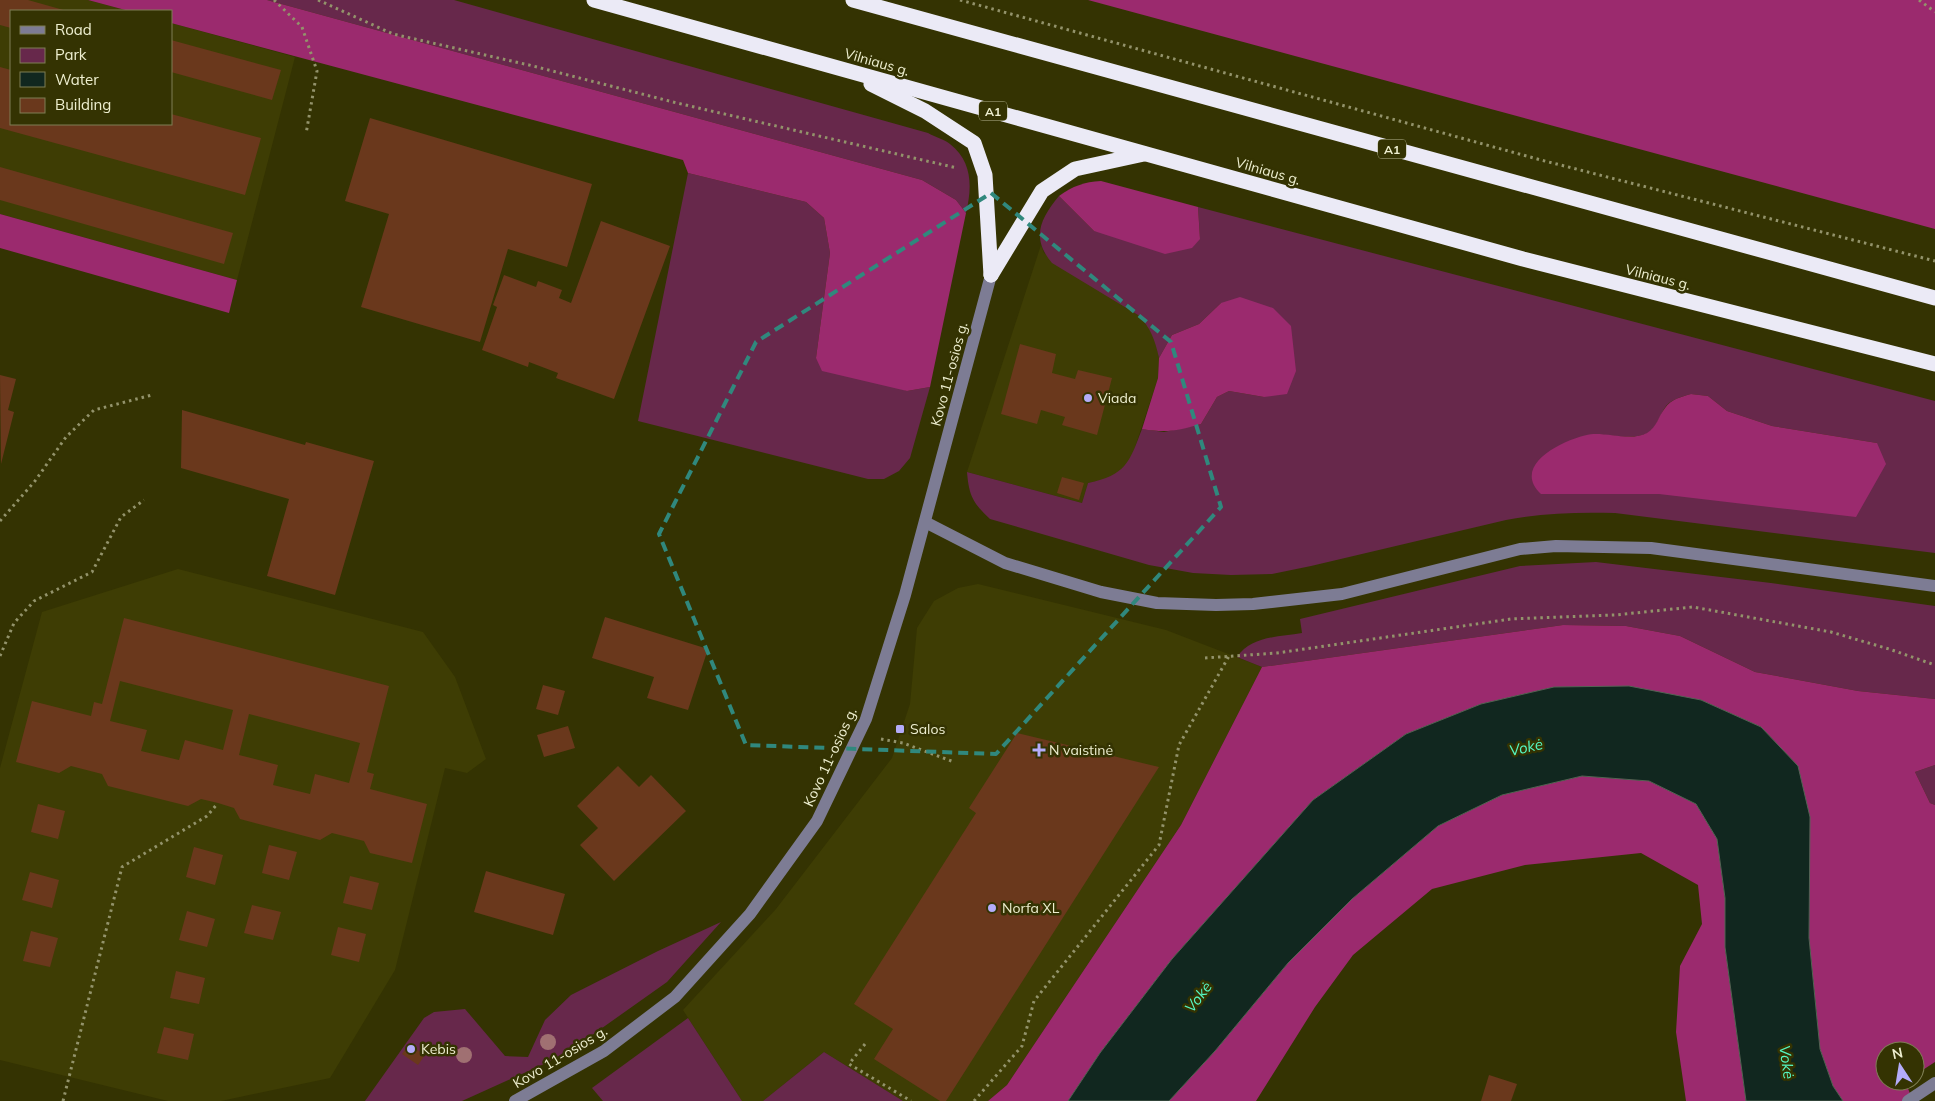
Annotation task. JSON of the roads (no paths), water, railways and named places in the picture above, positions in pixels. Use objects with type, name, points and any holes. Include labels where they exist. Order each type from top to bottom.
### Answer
[{"type":"highway","name":"Vilniaus g.","points":[[594,0],[1523,259],[1935,364]]},
{"type":"highway","name":"A1","points":[[853,0],[1935,298]]},
{"type":"highway","points":[[841,69],[925,111],[974,143],[985,175],[991,275]]},
{"type":"highway","points":[[991,275],[1042,191],[1075,169],[1146,153]]},
{"type":"street","name":"Kovo 11-osios g.","points":[[515,1101],[604,1051],[675,997],[750,914],[817,821],[859,735],[905,595],[991,275]]},
{"type":"street","points":[[925,522],[1005,564],[1101,592],[1157,603],[1253,604],[1342,594],[1520,549],[1556,546],[1650,548],[1935,586]]},
{"type":"street","points":[[1908,1101],[1935,1084]]},
{"type":"water","name":"Vokė","points":[[1629,686],[1701,700],[1761,727],[1798,766],[1810,817],[1809,938],[1820,1049],[1833,1086],[1843,1101],[1746,1101],[1725,947],[1725,898],[1717,839],[1696,804],[1649,781],[1582,776],[1502,795],[1438,826],[1352,899],[1288,963],[1215,1051],[1169,1101],[1068,1101],[1100,1053],[1172,959],[1313,800],[1406,734],[1481,704],[1554,687]]},
{"type":"place","name":"Viada","points":[[1088,398]]},
{"type":"place","name":"Salos","points":[[900,729]]},
{"type":"place","name":"N vaistinė","points":[[1039,750]]},
{"type":"place","name":"Norfa XL","points":[[992,908]]},
{"type":"place","name":"Kebis","points":[[411,1049]]}]
